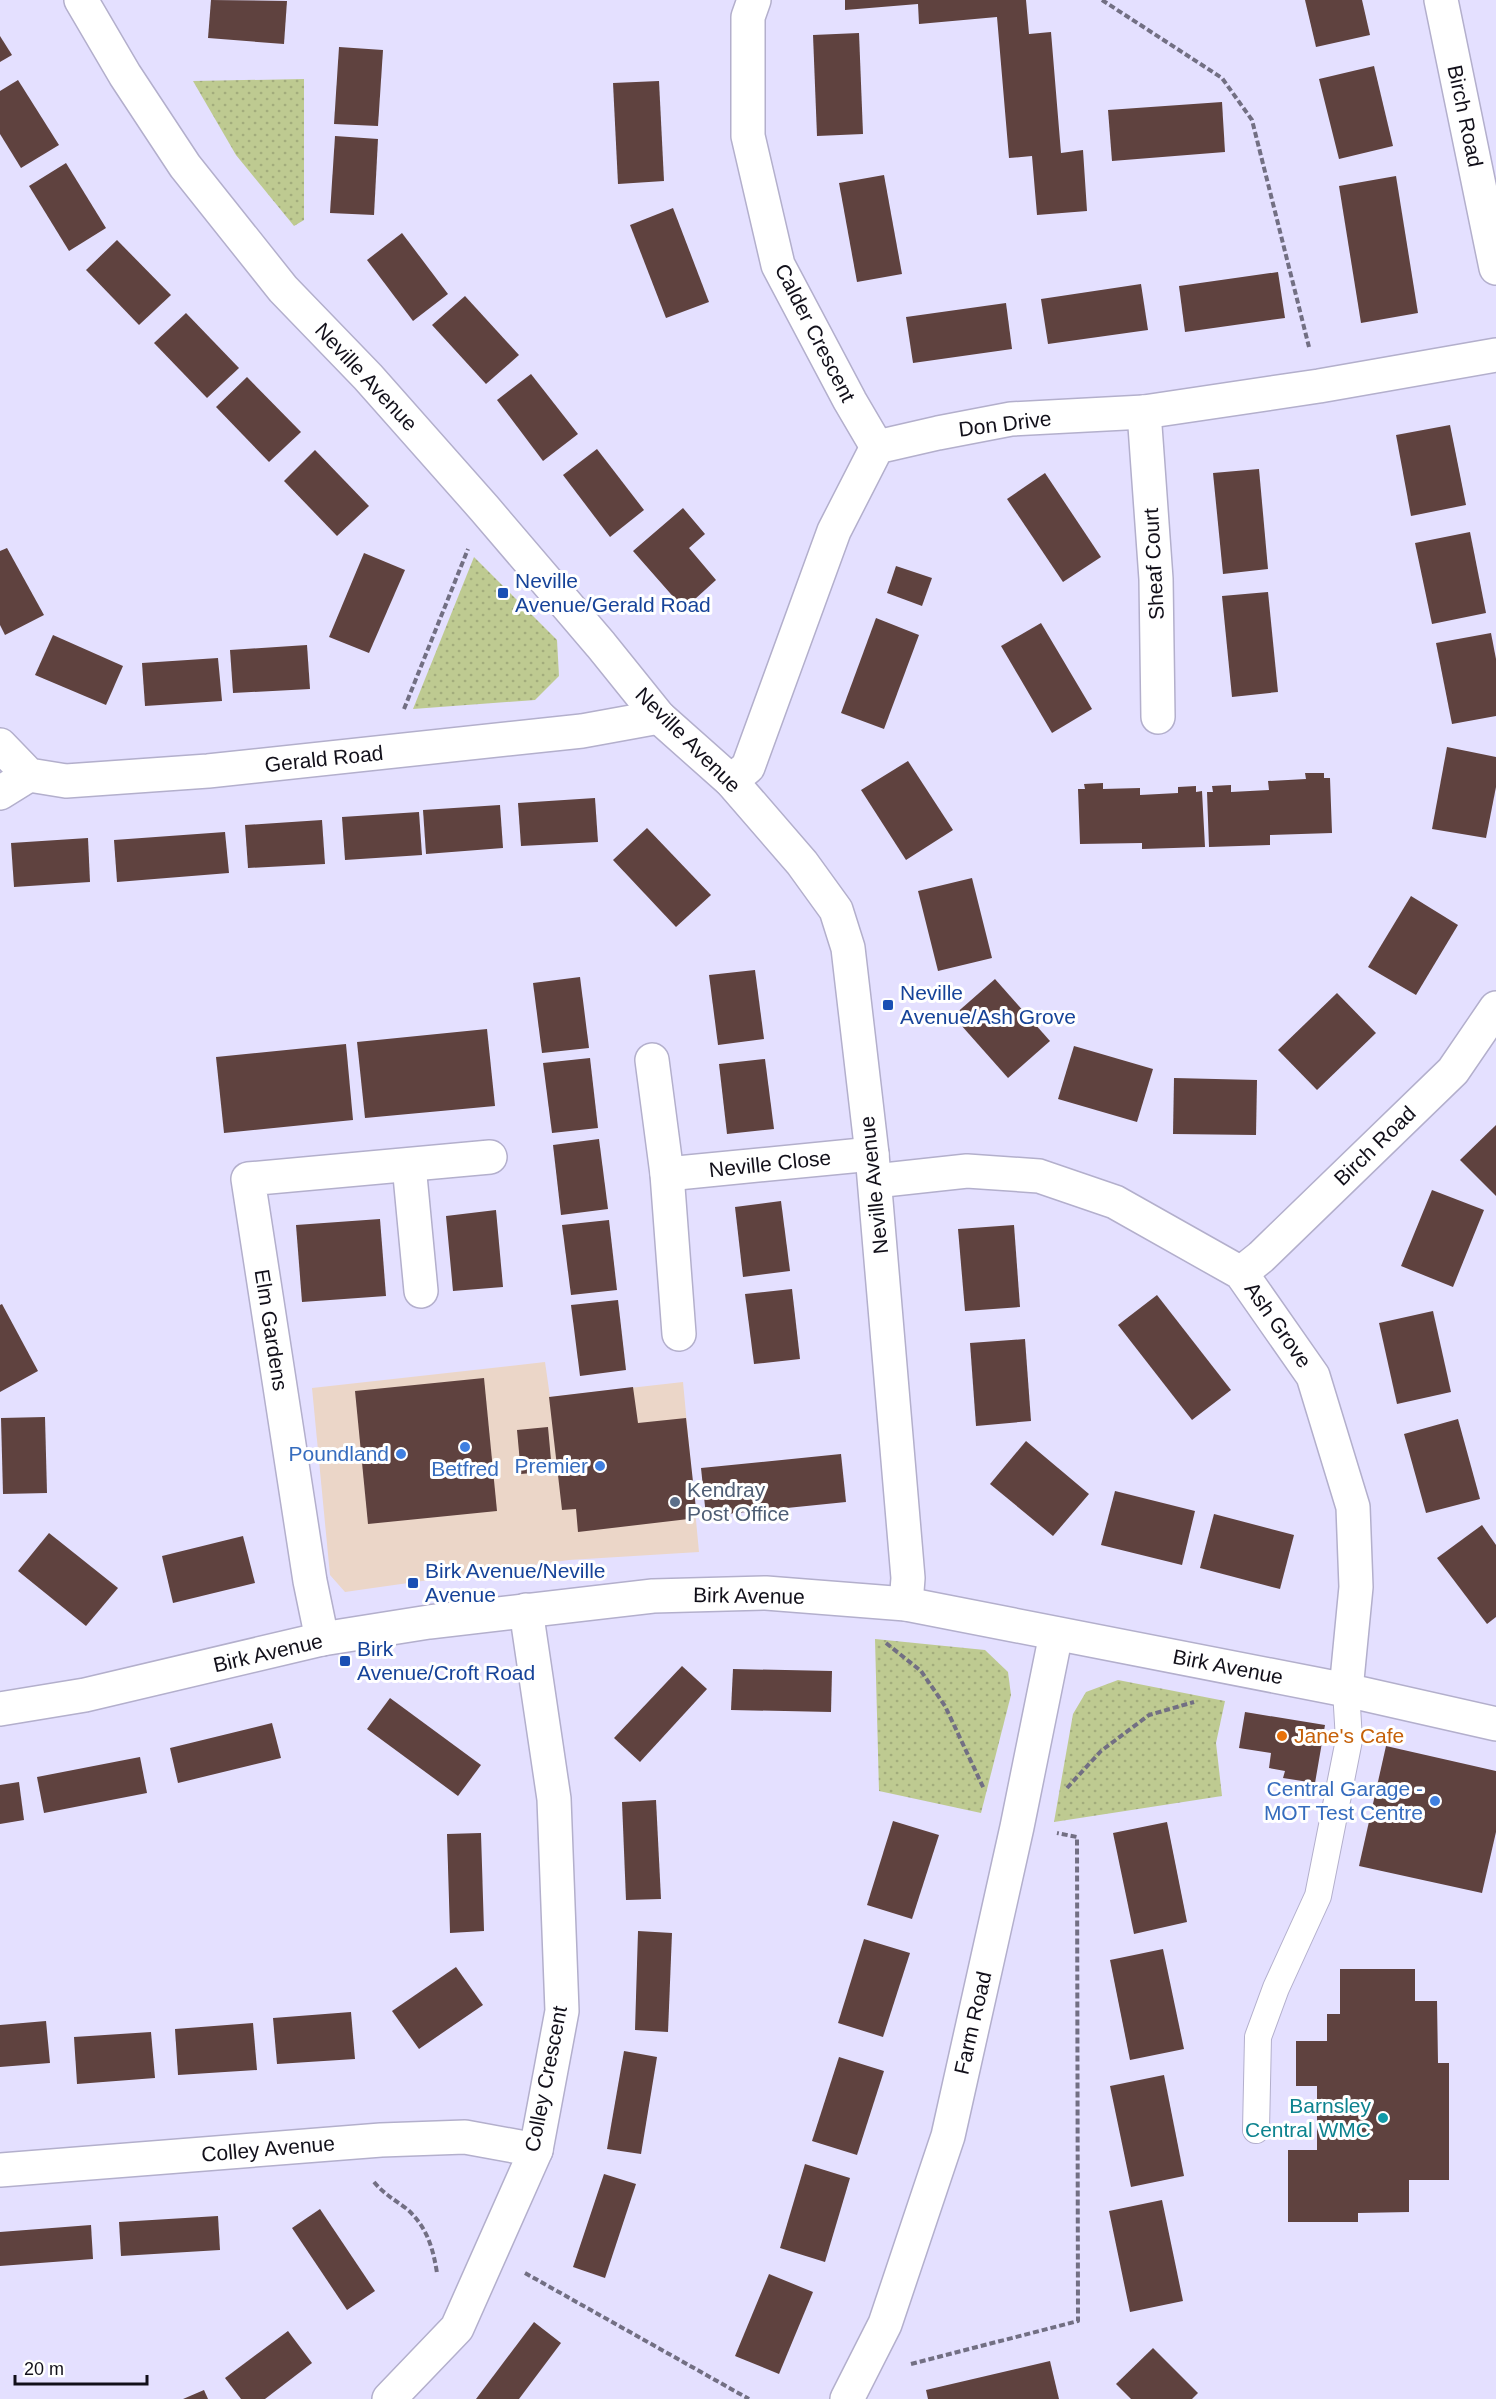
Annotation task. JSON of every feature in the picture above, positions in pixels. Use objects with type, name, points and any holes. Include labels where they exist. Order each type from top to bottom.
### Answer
[{"type":"street","name":"Neville Avenue","points":[[81,0],[125,75],[192,175],[283,289],[368,377],[484,508],[659,717],[731,781],[802,863],[836,910],[848,948],[874,1168],[908,1578],[906,1604]]},
{"type":"street","name":"Calder Crescent","points":[[754,0],[748,17],[747,136],[778,265],[850,401],[878,447]]},
{"type":"street","name":"Birch Road","points":[[1441,0],[1490,207],[1496,268]]},
{"type":"street","name":"Don Drive","points":[[878,447],[1011,419],[1144,412],[1319,386],[1496,355]]},
{"type":"street","name":"Sheaf Court","points":[[1144,412],[1156,579],[1158,717]]},
{"type":"street","points":[[731,781],[747,767],[834,531],[878,447]]},
{"type":"street","name":"Gerald Road","points":[[29,775],[66,781],[208,771],[582,731],[659,717]]},
{"type":"street","points":[[0,745],[29,775],[0,793]]},
{"type":"street","name":"Birch Road","points":[[1241,1273],[1261,1257],[1453,1071],[1496,1008]]},
{"type":"street","points":[[652,1060],[667,1174],[679,1334]]},
{"type":"street","name":"Elm Gardens","points":[[322,1639],[310,1581],[248,1179],[490,1157]]},
{"type":"street","points":[[410,1165],[421,1291]]},
{"type":"street","name":"Neville Close","points":[[667,1174],[874,1168]]},
{"type":"street","name":"Ash Grove","points":[[874,1168],[1039,1176],[1115,1202],[1241,1273],[1313,1376],[1353,1508],[1356,1587],[1346,1690]]},
{"type":"street","name":"Birk Avenue","points":[[0,1709],[84,1695],[322,1639],[429,1622],[653,1596],[765,1593],[906,1604],[1346,1690],[1496,1724]]},
{"type":"street","name":"Colley Crescent","points":[[389,2399],[457,2328],[490,2254],[536,2150],[562,2011],[554,1799],[526,1610]]},
{"type":"street","name":"Farm Road","points":[[853,2388],[885,2324],[948,2136],[1017,1827],[1056,1634]]},
{"type":"street","name":"Colley Avenue","points":[[0,2170],[339,2144],[465,2137],[536,2150]]},
{"type":"lane","points":[[1256,2130],[1258,2037],[1276,1988],[1318,1896],[1350,1740],[1346,1690]]},
{"type":"path","points":[[1102,0],[1222,78],[1252,120],[1319,386]]},
{"type":"path","points":[[387,752],[484,508]]},
{"type":"path","points":[[853,2388],[1078,2320],[1077,1837],[1017,1827],[990,1801],[945,1706],[921,1671],[883,1641],[871,1600]]},
{"type":"path","points":[[1061,1795],[1101,1751],[1149,1715],[1200,1701]]},
{"type":"path","points":[[339,2144],[385,2194],[408,2210],[428,2234],[434,2254],[440,2293],[444,2341]]},
{"type":"path","points":[[490,2254],[749,2399]]},
{"type":"shaded area","points":[[545,1362],[550,1397],[683,1382],[699,1552],[569,1560],[345,1592],[330,1575],[312,1388]]},
{"type":"green space","points":[[304,79],[304,220],[294,226],[236,155],[193,81]]},
{"type":"green space","points":[[474,557],[557,640],[559,676],[535,700],[413,709]]},
{"type":"green space","points":[[875,1639],[985,1650],[1008,1672],[1011,1695],[981,1813],[879,1791]]},
{"type":"green space","points":[[1118,1680],[1225,1701],[1216,1743],[1222,1796],[1054,1822],[1073,1714],[1086,1692]]},
{"type":"building","points":[[211,0],[287,1],[284,44],[208,38]]},
{"type":"building","points":[[845,0],[1026,0],[1029,34],[1051,32],[1061,153],[1083,150],[1087,211],[1037,215],[1032,156],[1009,158],[997,17],[919,24],[918,4],[845,10]]},
{"type":"building","points":[[1305,0],[1362,0],[1370,35],[1316,47]]},
{"type":"building","points":[[859,33],[863,134],[817,136],[813,35]]},
{"type":"building","points":[[0,36],[12,55],[0,62]]},
{"type":"building","points":[[339,47],[383,50],[378,126],[334,124]]},
{"type":"building","points":[[1374,66],[1393,146],[1339,159],[1319,79]]},
{"type":"building","points":[[18,80],[59,145],[21,168],[0,134],[0,91]]},
{"type":"building","points":[[659,81],[664,181],[618,184],[613,83]]},
{"type":"building","points":[[1222,102],[1225,152],[1112,161],[1108,110]]},
{"type":"building","points":[[335,136],[378,139],[374,215],[330,213]]},
{"type":"building","points":[[66,163],[106,228],[69,251],[29,186]]},
{"type":"building","points":[[884,175],[902,274],[857,282],[839,183]]},
{"type":"building","points":[[1396,176],[1418,313],[1361,323],[1339,186]]},
{"type":"building","points":[[673,208],[709,302],[666,318],[630,225]]},
{"type":"building","points":[[402,233],[448,294],[413,321],[367,260]]},
{"type":"building","points":[[117,240],[171,295],[139,325],[86,270]]},
{"type":"building","points":[[1278,272],[1285,318],[1185,332],[1179,286]]},
{"type":"building","points":[[1141,284],[1148,330],[1048,344],[1041,299]]},
{"type":"building","points":[[465,296],[519,355],[486,384],[432,325]]},
{"type":"building","points":[[1006,303],[1012,349],[913,363],[906,317]]},
{"type":"building","points":[[186,313],[239,368],[207,398],[154,343]]},
{"type":"building","points":[[531,374],[578,434],[543,461],[497,400]]},
{"type":"building","points":[[247,377],[301,432],[269,462],[216,407]]},
{"type":"building","points":[[1450,425],[1466,505],[1411,516],[1396,435]]},
{"type":"building","points":[[597,449],[644,510],[610,537],[563,475]]},
{"type":"building","points":[[315,450],[369,506],[337,536],[284,481]]},
{"type":"building","points":[[1259,469],[1268,569],[1223,574],[1213,473]]},
{"type":"building","points":[[1045,473],[1101,557],[1063,582],[1007,499]]},
{"type":"building","points":[[683,508],[705,534],[689,548],[716,580],[684,609],[633,551]]},
{"type":"building","points":[[1470,532],[1486,613],[1432,624],[1415,543]]},
{"type":"building","points":[[7,548],[44,615],[5,635],[0,625],[0,551]]},
{"type":"building","points":[[364,553],[405,570],[369,653],[329,637]]},
{"type":"building","points":[[896,566],[932,578],[922,606],[887,593]]},
{"type":"building","points":[[1268,592],[1278,692],[1232,697],[1222,596]]},
{"type":"building","points":[[876,618],[919,635],[884,729],[841,713]]},
{"type":"building","points":[[1041,623],[1092,709],[1052,733],[1001,646]]},
{"type":"building","points":[[1491,633],[1496,659],[1496,716],[1452,724],[1436,643]]},
{"type":"building","points":[[53,635],[123,666],[106,705],[35,675]]},
{"type":"building","points":[[307,645],[310,689],[233,693],[230,650]]},
{"type":"building","points":[[218,658],[222,701],[145,706],[142,663]]},
{"type":"building","points":[[1447,747],[1496,757],[1496,787],[1486,838],[1432,829]]},
{"type":"building","points":[[908,761],[953,830],[906,860],[861,790]]},
{"type":"building","points":[[1305,773],[1324,773],[1324,778],[1330,778],[1332,833],[1270,835],[1270,845],[1209,847],[1207,792],[1213,792],[1212,786],[1231,785],[1231,792],[1269,790],[1268,781],[1306,779]]},
{"type":"building","points":[[1103,783],[1103,789],[1140,788],[1140,795],[1178,793],[1178,787],[1196,786],[1196,792],[1202,791],[1205,847],[1142,849],[1142,843],[1080,844],[1078,789],[1085,789],[1084,784]]},
{"type":"building","points":[[595,798],[598,842],[521,846],[518,803]]},
{"type":"building","points":[[500,805],[503,848],[426,854],[423,810]]},
{"type":"building","points":[[419,812],[422,855],[345,860],[342,817]]},
{"type":"building","points":[[322,820],[325,864],[248,868],[245,825]]},
{"type":"building","points":[[647,828],[711,895],[676,927],[613,860]]},
{"type":"building","points":[[225,832],[229,873],[117,882],[114,840]]},
{"type":"building","points":[[88,838],[90,882],[14,887],[11,843]]},
{"type":"building","points":[[972,878],[992,958],[938,971],[918,891]]},
{"type":"building","points":[[1411,896],[1458,925],[1416,995],[1368,967]]},
{"type":"building","points":[[755,970],[764,1039],[718,1045],[709,975]]},
{"type":"building","points":[[580,977],[589,1048],[542,1053],[533,983]]},
{"type":"building","points":[[995,979],[1050,1041],[1008,1078],[953,1016]]},
{"type":"building","points":[[1337,993],[1376,1033],[1317,1090],[1278,1050]]},
{"type":"building","points":[[487,1029],[495,1106],[365,1118],[357,1042]]},
{"type":"building","points":[[346,1044],[353,1120],[224,1133],[216,1057]]},
{"type":"building","points":[[1074,1046],[1153,1069],[1137,1122],[1058,1099]]},
{"type":"building","points":[[590,1058],[598,1128],[552,1133],[543,1063]]},
{"type":"building","points":[[765,1059],[774,1129],[727,1134],[719,1064]]},
{"type":"building","points":[[1174,1078],[1257,1080],[1256,1135],[1173,1134]]},
{"type":"building","points":[[1496,1125],[1496,1196],[1460,1160]]},
{"type":"building","points":[[599,1139],[608,1209],[561,1215],[553,1145]]},
{"type":"building","points":[[1432,1190],[1484,1210],[1453,1287],[1401,1266]]},
{"type":"building","points":[[781,1201],[790,1271],[743,1277],[735,1207]]},
{"type":"building","points":[[496,1210],[503,1287],[453,1291],[446,1216]]},
{"type":"building","points":[[380,1219],[386,1296],[302,1302],[296,1225]]},
{"type":"building","points":[[609,1220],[617,1290],[571,1295],[562,1225]]},
{"type":"building","points":[[1014,1225],[1020,1307],[965,1311],[958,1229]]},
{"type":"building","points":[[792,1289],[800,1359],[754,1364],[745,1294]]},
{"type":"building","points":[[1157,1295],[1231,1390],[1192,1420],[1118,1325]]},
{"type":"building","points":[[618,1300],[626,1370],[580,1376],[571,1305]]},
{"type":"building","points":[[2,1304],[38,1371],[0,1392],[0,1305]]},
{"type":"building","points":[[1433,1311],[1451,1392],[1397,1404],[1379,1323]]},
{"type":"building","points":[[1025,1339],[1031,1421],[976,1426],[970,1343]]},
{"type":"building","name":"Poundland","points":[[484,1378],[497,1511],[368,1524],[355,1391]]},
{"type":"building","name":"Premier","points":[[633,1387],[638,1423],[686,1418],[697,1518],[578,1532],[576,1509],[562,1510],[549,1397]]},
{"type":"building","points":[[45,1417],[47,1493],[3,1494],[1,1418]]},
{"type":"building","points":[[1458,1419],[1480,1499],[1426,1513],[1404,1434]]},
{"type":"building","points":[[548,1427],[552,1471],[521,1474],[517,1430]]},
{"type":"building","points":[[1026,1441],[1089,1494],[1053,1536],[990,1484]]},
{"type":"building","points":[[841,1454],[846,1502],[706,1516],[701,1468]]},
{"type":"building","points":[[1115,1491],[1195,1511],[1182,1565],[1101,1545]]},
{"type":"building","points":[[1214,1514],[1294,1535],[1280,1589],[1200,1568]]},
{"type":"building","points":[[1482,1525],[1496,1545],[1496,1617],[1487,1624],[1437,1558]]},
{"type":"building","points":[[49,1533],[118,1588],[86,1626],[18,1571]]},
{"type":"building","points":[[243,1536],[255,1583],[173,1603],[162,1556]]},
{"type":"building","points":[[682,1666],[707,1689],[640,1762],[614,1738]]},
{"type":"building","points":[[733,1669],[832,1671],[831,1712],[731,1710]]},
{"type":"building","points":[[390,1698],[481,1765],[458,1796],[367,1729]]},
{"type":"building","name":"Jane's Cafe","points":[[1245,1712],[1325,1725],[1315,1783],[1283,1778],[1285,1771],[1269,1768],[1271,1753],[1239,1748]]},
{"type":"building","points":[[272,1723],[281,1758],[178,1783],[170,1748]]},
{"type":"building","name":"Central Garage - MOT Test Centre","points":[[1386,1746],[1496,1771],[1496,1832],[1482,1893],[1359,1866]]},
{"type":"building","points":[[140,1757],[147,1793],[44,1813],[37,1777]]},
{"type":"building","points":[[19,1782],[24,1820],[0,1824],[0,1785]]},
{"type":"building","points":[[656,1800],[661,1899],[626,1900],[622,1802]]},
{"type":"building","points":[[893,1821],[939,1835],[912,1919],[867,1905]]},
{"type":"building","points":[[1167,1822],[1187,1922],[1134,1934],[1113,1833]]},
{"type":"building","points":[[481,1833],[484,1931],[450,1933],[447,1834]]},
{"type":"building","points":[[638,1931],[672,1933],[668,2032],[635,2030]]},
{"type":"building","points":[[864,1939],[910,1953],[883,2037],[838,2023]]},
{"type":"building","points":[[1163,1949],[1184,2049],[1130,2060],[1110,1960]]},
{"type":"building","points":[[456,1967],[483,2005],[419,2049],[392,2011]]},
{"type":"building","name":"Barnsley Central WMC","points":[[1340,1969],[1415,1969],[1415,2001],[1437,2001],[1438,2063],[1449,2063],[1449,2180],[1409,2180],[1409,2212],[1358,2213],[1358,2222],[1288,2222],[1288,2150],[1317,2150],[1317,2086],[1296,2086],[1296,2041],[1327,2041],[1327,2014],[1340,2014]]},
{"type":"building","points":[[351,2012],[355,2059],[277,2064],[273,2018]]},
{"type":"building","points":[[46,2021],[50,2063],[0,2067],[0,2025]]},
{"type":"building","points":[[253,2023],[257,2070],[178,2075],[175,2029]]},
{"type":"building","points":[[151,2032],[155,2078],[77,2084],[74,2037]]},
{"type":"building","points":[[624,2051],[657,2057],[641,2154],[607,2149]]},
{"type":"building","points":[[839,2057],[884,2071],[857,2155],[812,2141]]},
{"type":"building","points":[[1164,2075],[1184,2176],[1131,2187],[1110,2086]]},
{"type":"building","points":[[805,2164],[850,2178],[825,2262],[780,2248]]},
{"type":"building","points":[[604,2174],[636,2184],[605,2278],[573,2267]]},
{"type":"building","points":[[1162,2200],[1183,2301],[1130,2312],[1109,2211]]},
{"type":"building","points":[[320,2209],[375,2291],[347,2310],[292,2228]]},
{"type":"building","points":[[218,2216],[220,2250],[121,2256],[119,2222]]},
{"type":"building","points":[[91,2225],[93,2259],[0,2266],[0,2232]]},
{"type":"building","points":[[769,2274],[813,2292],[779,2374],[735,2356]]},
{"type":"building","points":[[534,2322],[561,2343],[519,2399],[476,2399]]},
{"type":"building","points":[[288,2331],[312,2363],[265,2399],[241,2399],[225,2378]]},
{"type":"building","points":[[1153,2348],[1198,2393],[1192,2399],[1131,2399],[1116,2384]]},
{"type":"building","points":[[1050,2361],[1059,2399],[928,2399],[926,2390]]},
{"type":"building","points":[[204,2390],[208,2399],[183,2399]]},
{"type":"place","name":"Neville Avenue/Gerald Road","points":[[503,593]]},
{"type":"place","name":"Neville Avenue/Ash Grove","points":[[888,1005]]},
{"type":"place","name":"Betfred","points":[[465,1447]]},
{"type":"place","name":"Poundland","points":[[401,1454]]},
{"type":"place","name":"Premier","points":[[600,1466]]},
{"type":"place","name":"Kendray Post Office","points":[[675,1502]]},
{"type":"place","name":"Birk Avenue/Neville Avenue","points":[[413,1583]]},
{"type":"place","name":"Birk Avenue/Croft Road","points":[[345,1661]]},
{"type":"place","name":"Jane's Cafe","points":[[1282,1736]]},
{"type":"place","name":"Central Garage - MOT Test Centre","points":[[1435,1801]]},
{"type":"place","name":"Barnsley Central WMC","points":[[1383,2118]]}]
